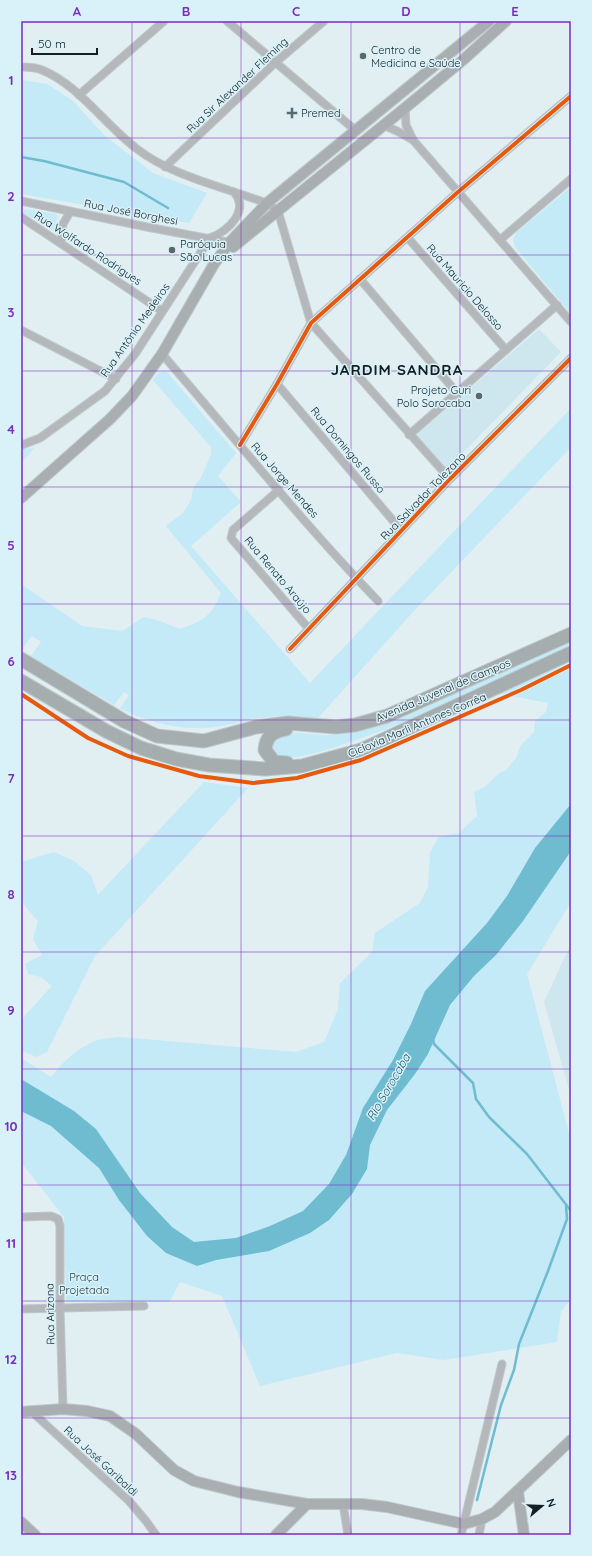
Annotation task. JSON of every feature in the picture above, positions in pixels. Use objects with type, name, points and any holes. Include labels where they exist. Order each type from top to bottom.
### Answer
[{"type":"highway","name":"Avenida Juvenal de Campos","points":[[21,659],[124,721],[157,736],[204,741],[256,727],[288,723],[336,727],[355,725],[387,716],[571,634]]},
{"type":"highway","name":"Avenida Juvenal de Campos","points":[[21,681],[106,731],[141,748],[176,759],[209,766],[265,769],[302,766],[361,750],[571,653]]},
{"type":"highway","points":[[336,727],[289,728],[279,730],[273,732],[267,738],[265,750],[274,762],[286,764],[343,755]]},
{"type":"main road","points":[[21,498],[110,419],[132,396],[162,354],[214,264],[267,203],[489,21]]},
{"type":"main road","points":[[233,243],[278,211],[405,108],[463,60],[506,21]]},
{"type":"main road","points":[[386,122],[389,108],[393,100]]},
{"type":"main road","points":[[25,1409],[63,1409],[87,1411],[110,1416],[136,1434],[174,1470],[194,1481],[238,1492],[307,1504],[362,1504],[387,1507],[464,1524],[482,1520],[496,1512],[571,1440]]},
{"type":"main road","points":[[518,1492],[524,1535]]},
{"type":"main road","points":[[276,1535],[307,1504]]},
{"type":"main road","points":[[21,1522],[35,1535]]},
{"type":"street","points":[[79,95],[164,21]]},
{"type":"street","points":[[227,21],[355,130]]},
{"type":"street","name":"Rua Sir Alexander Fleming","points":[[165,167],[276,62],[324,21]]},
{"type":"street","points":[[21,68],[31,67],[41,69],[54,76],[79,95],[108,125],[137,149],[165,167],[267,203],[278,211],[311,323],[409,435],[450,479]]},
{"type":"street","points":[[240,445],[277,384],[311,323],[458,192],[571,96]]},
{"type":"street","points":[[405,108],[406,124],[413,140],[571,322]]},
{"type":"street","points":[[386,122],[397,131],[413,140]]},
{"type":"street","points":[[500,240],[571,179]]},
{"type":"street","points":[[210,238],[219,235],[228,228],[237,216],[240,202],[238,196],[234,192]]},
{"type":"street","name":"Rua José Borghesi","points":[[21,201],[70,212],[233,243]]},
{"type":"street","points":[[61,243],[63,224],[70,212]]},
{"type":"street","name":"Rua Wolfardo Rodrigues","points":[[21,217],[162,311]]},
{"type":"street","name":"Rua Antônio Medeiros","points":[[22,445],[40,438],[106,391],[135,354],[210,238]]},
{"type":"street","name":"Rua Mauricio Delosso","points":[[408,238],[506,350]]},
{"type":"street","points":[[360,279],[457,392]]},
{"type":"street","points":[[409,435],[556,305]]},
{"type":"street","points":[[21,330],[116,379]]},
{"type":"street","name":"Rua Jorge Mendes","points":[[162,354],[356,579],[378,601]]},
{"type":"street","name":"Rua Salvador Tolezano","points":[[290,649],[450,479],[571,358]]},
{"type":"street","name":"Rua Domingos Russo","points":[[277,384],[401,530]]},
{"type":"street","name":"Rua Renato Araújo","points":[[279,490],[233,530],[231,538],[309,629]]},
{"type":"street","name":"Rua Arizona","points":[[21,1217],[51,1216],[58,1219],[60,1226],[60,1308],[63,1409]]},
{"type":"street","points":[[21,1309],[144,1306]]},
{"type":"street","points":[[461,1535],[502,1364]]},
{"type":"street","name":"Rua José Garibaldi","points":[[25,1409],[129,1501],[156,1535]]},
{"type":"street","points":[[343,1504],[348,1535]]},
{"type":"street","points":[[479,1535],[482,1520]]},
{"type":"shaded area","points":[[539,329],[561,352],[450,466],[445,468],[417,437],[418,433]]},
{"type":"shaded area","points":[[571,944],[571,1096],[544,1002]]},
{"type":"green space","points":[[21,80],[47,84],[73,101],[104,135],[153,173],[207,193],[189,223],[21,194]]},
{"type":"green space","points":[[571,187],[571,314],[515,247],[513,240],[516,233]]},
{"type":"green space","points":[[26,209],[56,214],[58,217],[54,229],[52,230],[24,213],[23,211]]},
{"type":"green space","points":[[166,371],[236,453],[218,476],[241,502],[191,546],[310,683],[571,408],[571,447],[412,613],[318,718],[289,716],[267,717],[208,728],[179,727],[139,717],[120,709],[129,695],[124,692],[114,705],[31,656],[41,642],[32,636],[21,650],[21,584],[82,626],[122,631],[144,617],[157,620],[180,629],[206,617],[218,601],[221,593],[166,526],[183,513],[191,500],[193,488],[201,478],[211,454],[211,447],[153,380],[159,372]]},
{"type":"green space","points":[[34,448],[21,463],[21,449]]},
{"type":"green space","points":[[571,639],[571,648],[468,695],[373,734],[330,749],[297,757],[277,756],[272,751],[271,740],[287,732],[326,735],[342,734],[378,726]]},
{"type":"green space","name":"Praça Projetada","points":[[571,660],[571,902],[527,974],[571,1141],[571,1299],[561,1311],[557,1342],[444,1360],[397,1353],[260,1386],[222,1296],[180,1282],[169,1302],[66,1302],[64,1217],[21,1162],[21,1058],[51,1077],[65,1061],[82,1047],[95,1041],[107,1038],[120,1037],[296,1052],[324,1042],[338,1009],[340,983],[372,952],[375,933],[420,903],[428,887],[430,853],[438,837],[459,833],[477,816],[474,792],[485,787],[499,773],[506,770],[516,758],[521,745],[534,732],[535,721],[546,712],[548,703],[501,694],[501,692]]},
{"type":"green space","points":[[204,782],[248,788],[95,956],[47,1052],[37,1057],[22,1051],[21,1020],[52,986],[41,977],[28,974],[25,964],[42,955],[33,939],[38,921],[24,905],[21,894],[21,862],[54,852],[74,861],[91,875],[98,895]]},
{"type":"water","name":"Rio Sorocaba","points":[[571,804],[571,851],[523,921],[496,955],[474,976],[450,1005],[428,1054],[415,1074],[387,1110],[370,1145],[367,1169],[352,1194],[329,1220],[310,1233],[269,1251],[216,1260],[197,1266],[166,1253],[147,1236],[119,1200],[99,1168],[51,1126],[21,1111],[21,1079],[74,1111],[96,1129],[140,1193],[172,1227],[194,1242],[236,1238],[270,1226],[303,1211],[329,1184],[346,1155],[363,1108],[393,1060],[425,991],[487,923],[507,896],[535,848]]},
{"type":"waterway","points":[[21,157],[44,161],[124,182],[168,208]]},
{"type":"waterway","points":[[433,1039],[434,1044],[473,1083],[476,1099],[489,1117],[527,1154],[571,1211]]},
{"type":"waterway","points":[[477,1500],[501,1405],[514,1370],[519,1344],[567,1219],[566,1206]]},
{"type":"cycle path","points":[[240,445],[277,384],[311,323],[458,192],[571,96]]},
{"type":"cycle path","points":[[290,649],[450,479],[571,358]]},
{"type":"cycle path","name":"Ciclovia Marli Antunes Corrêa","points":[[21,694],[88,738],[128,756],[199,776],[253,783],[297,778],[361,760],[521,690],[571,665]]},
{"type":"place","name":"Centro de Medicina e Saúde","points":[[363,56]]},
{"type":"place","name":"Premed","points":[[292,113]]},
{"type":"place","name":"Paróquia São Lucas","points":[[172,250]]},
{"type":"place","name":"Projeto Guri Polo Sorocaba","points":[[479,396]]},
{"type":"district","name":"JARDIM SANDRA","points":[[397,369]]}]
